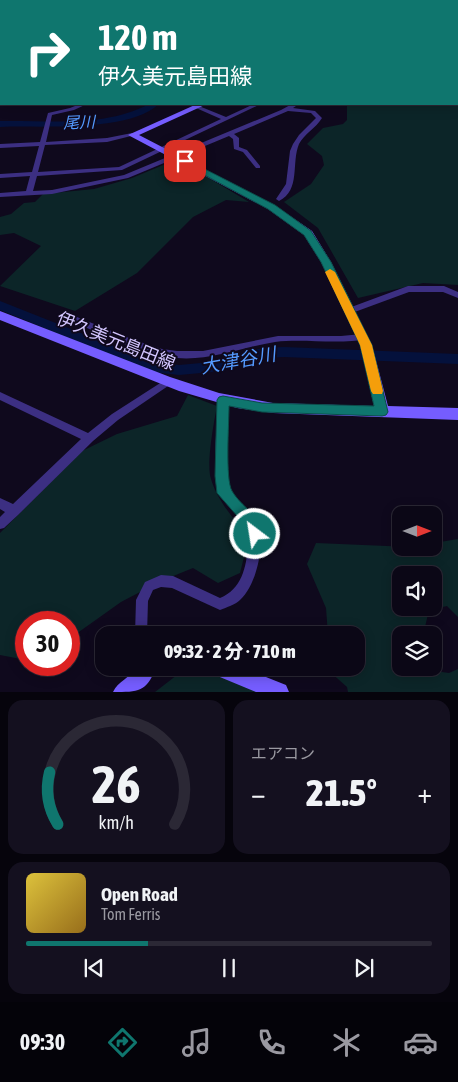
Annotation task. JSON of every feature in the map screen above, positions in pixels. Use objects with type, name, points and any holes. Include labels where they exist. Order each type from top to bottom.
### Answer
[{"type":"street","points":[[29,194],[50,114],[82,105]]},
{"type":"street","points":[[0,146],[107,140],[132,135],[197,105],[243,128]]},
{"type":"street","points":[[0,176],[120,169],[256,105]]},
{"type":"street","points":[[0,195],[29,194],[116,180],[138,174],[288,110],[295,105]]},
{"type":"street","points":[[279,199],[291,181],[296,142],[319,118],[313,112],[288,110]]},
{"type":"street","points":[[230,134],[236,138],[236,148],[245,151],[258,166]]},
{"type":"street","points":[[132,135],[271,207],[308,233],[326,262],[364,341],[372,365],[382,412]]},
{"type":"street","points":[[349,311],[408,288],[444,289],[458,295]]},
{"type":"street","name":"伊久美元島田線","points":[[0,314],[168,382],[223,400],[258,407],[458,414]]},
{"type":"street","points":[[72,318],[156,351],[175,355],[204,354],[278,339],[364,341]]},
{"type":"street","points":[[0,524],[88,438],[115,417],[168,382]]},
{"type":"street","points":[[0,396],[88,438]]},
{"type":"street","points":[[141,626],[142,600],[149,586],[161,581],[173,582],[220,604],[230,602],[246,583],[252,566],[255,534],[252,523],[224,493],[222,476],[223,400]]},
{"type":"street","points":[[0,503],[14,511]]},
{"type":"street","points":[[123,692],[137,676]]},
{"type":"street","points":[[241,676],[279,692]]},
{"type":"green space","points":[[347,105],[458,105],[458,285],[423,283],[358,298],[318,228],[284,202],[311,184],[324,165],[322,156],[307,144],[323,128],[343,124],[347,120]]},
{"type":"green space","points":[[168,163],[184,163],[249,202],[226,200],[193,217],[137,273],[75,311],[0,286],[41,246],[14,233],[0,235],[0,217],[11,214],[24,203],[35,202],[43,194],[94,189],[132,178]]},
{"type":"green space","points":[[188,395],[217,406],[211,443],[210,472],[214,487],[222,503],[249,537],[240,573],[218,583],[193,568],[161,581],[121,602],[80,631],[80,611],[15,611],[15,658],[0,655],[0,533],[82,451],[117,434],[177,416]]},
{"type":"green space","points":[[458,539],[458,617],[447,606],[442,607],[442,566],[392,566],[392,616],[428,616],[425,626],[392,626],[392,676],[442,676],[442,672],[449,673],[458,669],[458,692],[348,692],[347,687],[335,676],[365,676],[365,626],[327,626],[326,608],[307,564],[316,543],[392,546],[392,556],[442,556],[442,542]]},
{"type":"green space","points":[[176,676],[217,676],[278,692],[155,692]]},
{"type":"waterway","name":"尾川","points":[[0,124],[101,121],[121,118],[153,105]]},
{"type":"waterway","name":"大津谷川","points":[[0,305],[152,367],[179,370],[212,367],[262,353],[284,352],[458,359]]},
{"type":"slow traffic","points":[[330,272],[366,345],[377,391]]},
{"type":"route","points":[[185,161],[271,207],[308,233],[326,262],[366,345],[382,412],[262,408],[223,400],[222,476],[224,493],[252,523],[255,534]]}]
